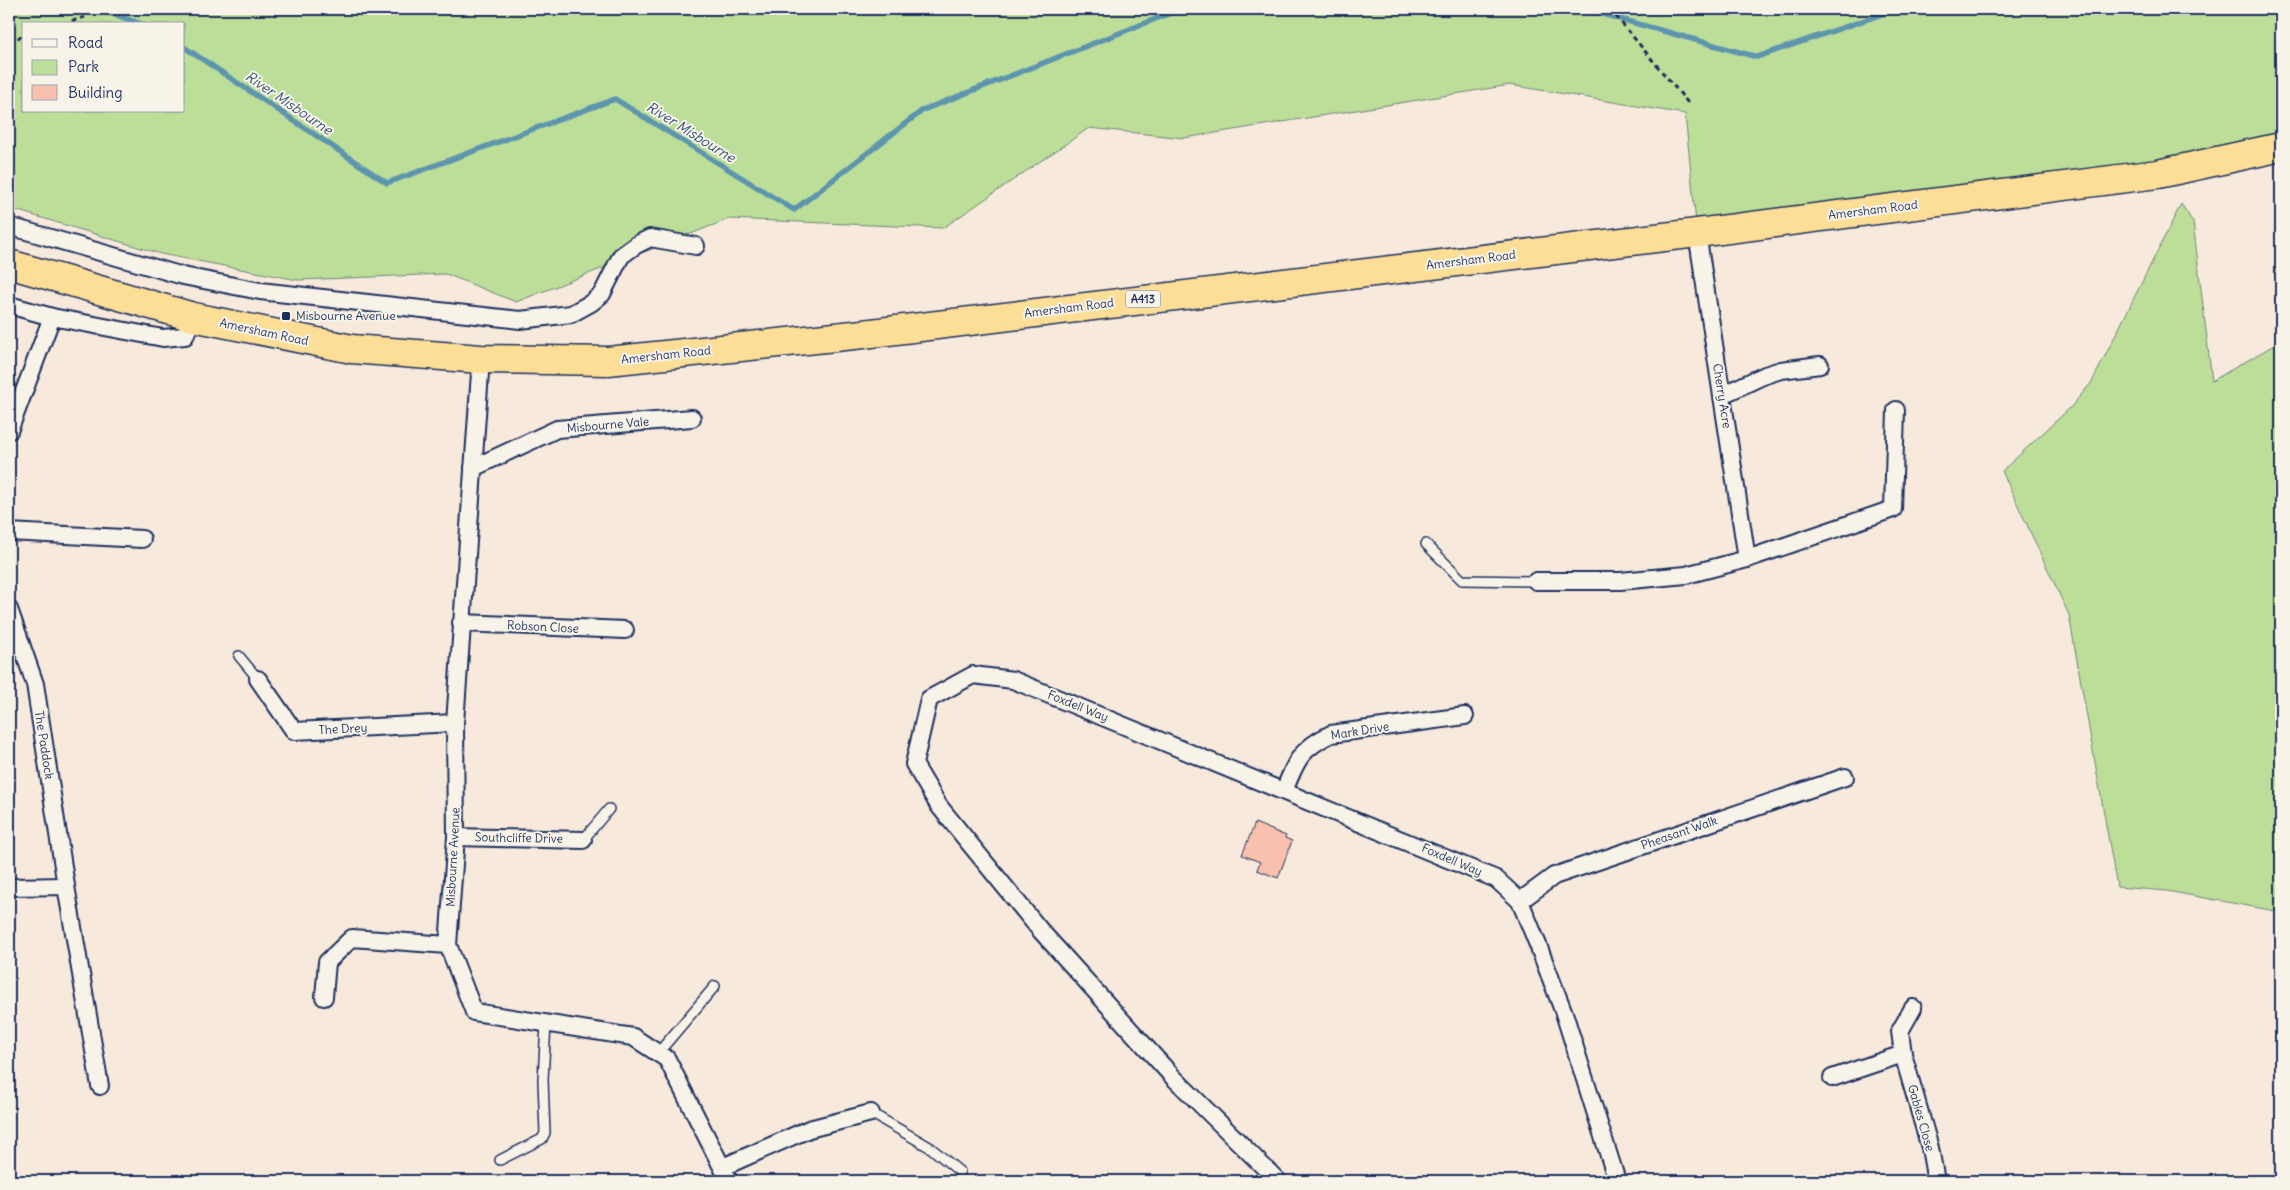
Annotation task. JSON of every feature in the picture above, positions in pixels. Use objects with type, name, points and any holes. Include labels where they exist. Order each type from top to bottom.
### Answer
[{"type":"highway","name":"Amersham Road","points":[[9,264],[193,317],[352,349],[481,359],[608,361],[863,334],[1697,233],[2158,174],[2281,147]]},
{"type":"street","points":[[9,226],[183,276],[260,291],[520,320],[571,314],[592,303],[602,294],[621,256],[650,238],[696,246]]},
{"type":"street","name":"Cherry Acre","points":[[1697,233],[1747,559]]},
{"type":"street","points":[[9,304],[52,317],[164,338],[184,336],[193,317]]},
{"type":"street","points":[[9,431],[52,317]]},
{"type":"street","name":"Misbourne Avenue","points":[[481,359],[455,723],[456,837],[448,945],[474,1012],[633,1037],[667,1059],[726,1174]]},
{"type":"street","points":[[1722,395],[1765,374],[1820,365]]},
{"type":"street","points":[[1536,581],[1620,581],[1686,575],[1747,559],[1893,509],[1896,410]]},
{"type":"street","name":"Misbourne Vale","points":[[473,468],[557,429],[692,418]]},
{"type":"street","points":[[9,532],[142,539]]},
{"type":"street","name":"The Paddock","points":[[9,609],[35,684],[66,886],[100,1086]]},
{"type":"street","name":"Robson Close","points":[[461,623],[626,630]]},
{"type":"street","name":"Foxdell Way","points":[[1278,1181],[1172,1076],[1040,930],[939,806],[914,764],[929,699],[973,675],[1014,680],[1496,879],[1520,901],[1564,1013],[1616,1181]]},
{"type":"street","name":"The Drey","points":[[258,679],[294,731],[455,723]]},
{"type":"street","name":"Mark Drive","points":[[1284,791],[1297,759],[1316,741],[1331,734],[1465,716]]},
{"type":"street","name":"Pheasant Walk","points":[[1520,901],[1554,876],[1845,777]]},
{"type":"street","name":"Southcliffe Drive","points":[[456,837],[583,840]]},
{"type":"street","points":[[9,887],[66,886]]},
{"type":"street","points":[[324,997],[328,962],[352,938],[448,945]]},
{"type":"street","name":"Gables Close","points":[[1913,1008],[1900,1031],[1903,1054],[1930,1148],[1936,1181]]},
{"type":"street","points":[[1832,1078],[1903,1054]]},
{"type":"street","points":[[726,1174],[809,1129],[871,1113]]},
{"type":"lane","points":[[1426,544],[1462,580],[1536,581]]},
{"type":"lane","points":[[240,656],[258,679]]},
{"type":"lane","points":[[583,840],[609,809]]},
{"type":"lane","points":[[658,1053],[715,986]]},
{"type":"lane","points":[[500,1160],[542,1139],[546,1133],[542,1080],[546,1023]]},
{"type":"lane","points":[[871,1113],[931,1148],[960,1172]]},
{"type":"path","points":[[69,22],[85,17],[87,9]]},
{"type":"path","points":[[1610,9],[1688,103]]},
{"type":"path","points":[[9,41],[22,37]]},
{"type":"green space","points":[[9,9],[2281,9],[2281,151],[1697,233],[1685,114],[1510,85],[1184,138],[1089,128],[943,228],[729,219],[516,302],[446,274],[298,280],[161,254],[9,208]]},
{"type":"green space","points":[[2181,204],[2193,222],[2212,381],[2281,341],[2281,912],[2167,891],[2117,887],[2069,615],[2002,471],[2070,408],[2092,382]]},
{"type":"building","points":[[1255,823],[1286,836],[1285,838],[1292,841],[1278,878],[1257,870],[1260,862],[1242,855]]},
{"type":"waterway","name":"River Misbourne","points":[[98,9],[136,22]]},
{"type":"waterway","name":"River Misbourne","points":[[185,48],[387,183],[615,99],[794,210],[923,110],[1181,9]]},
{"type":"waterway","name":"River Misbourne","points":[[1584,9],[1757,57],[1897,9]]},
{"type":"place","name":"Misbourne Avenue","points":[[286,316]]}]
